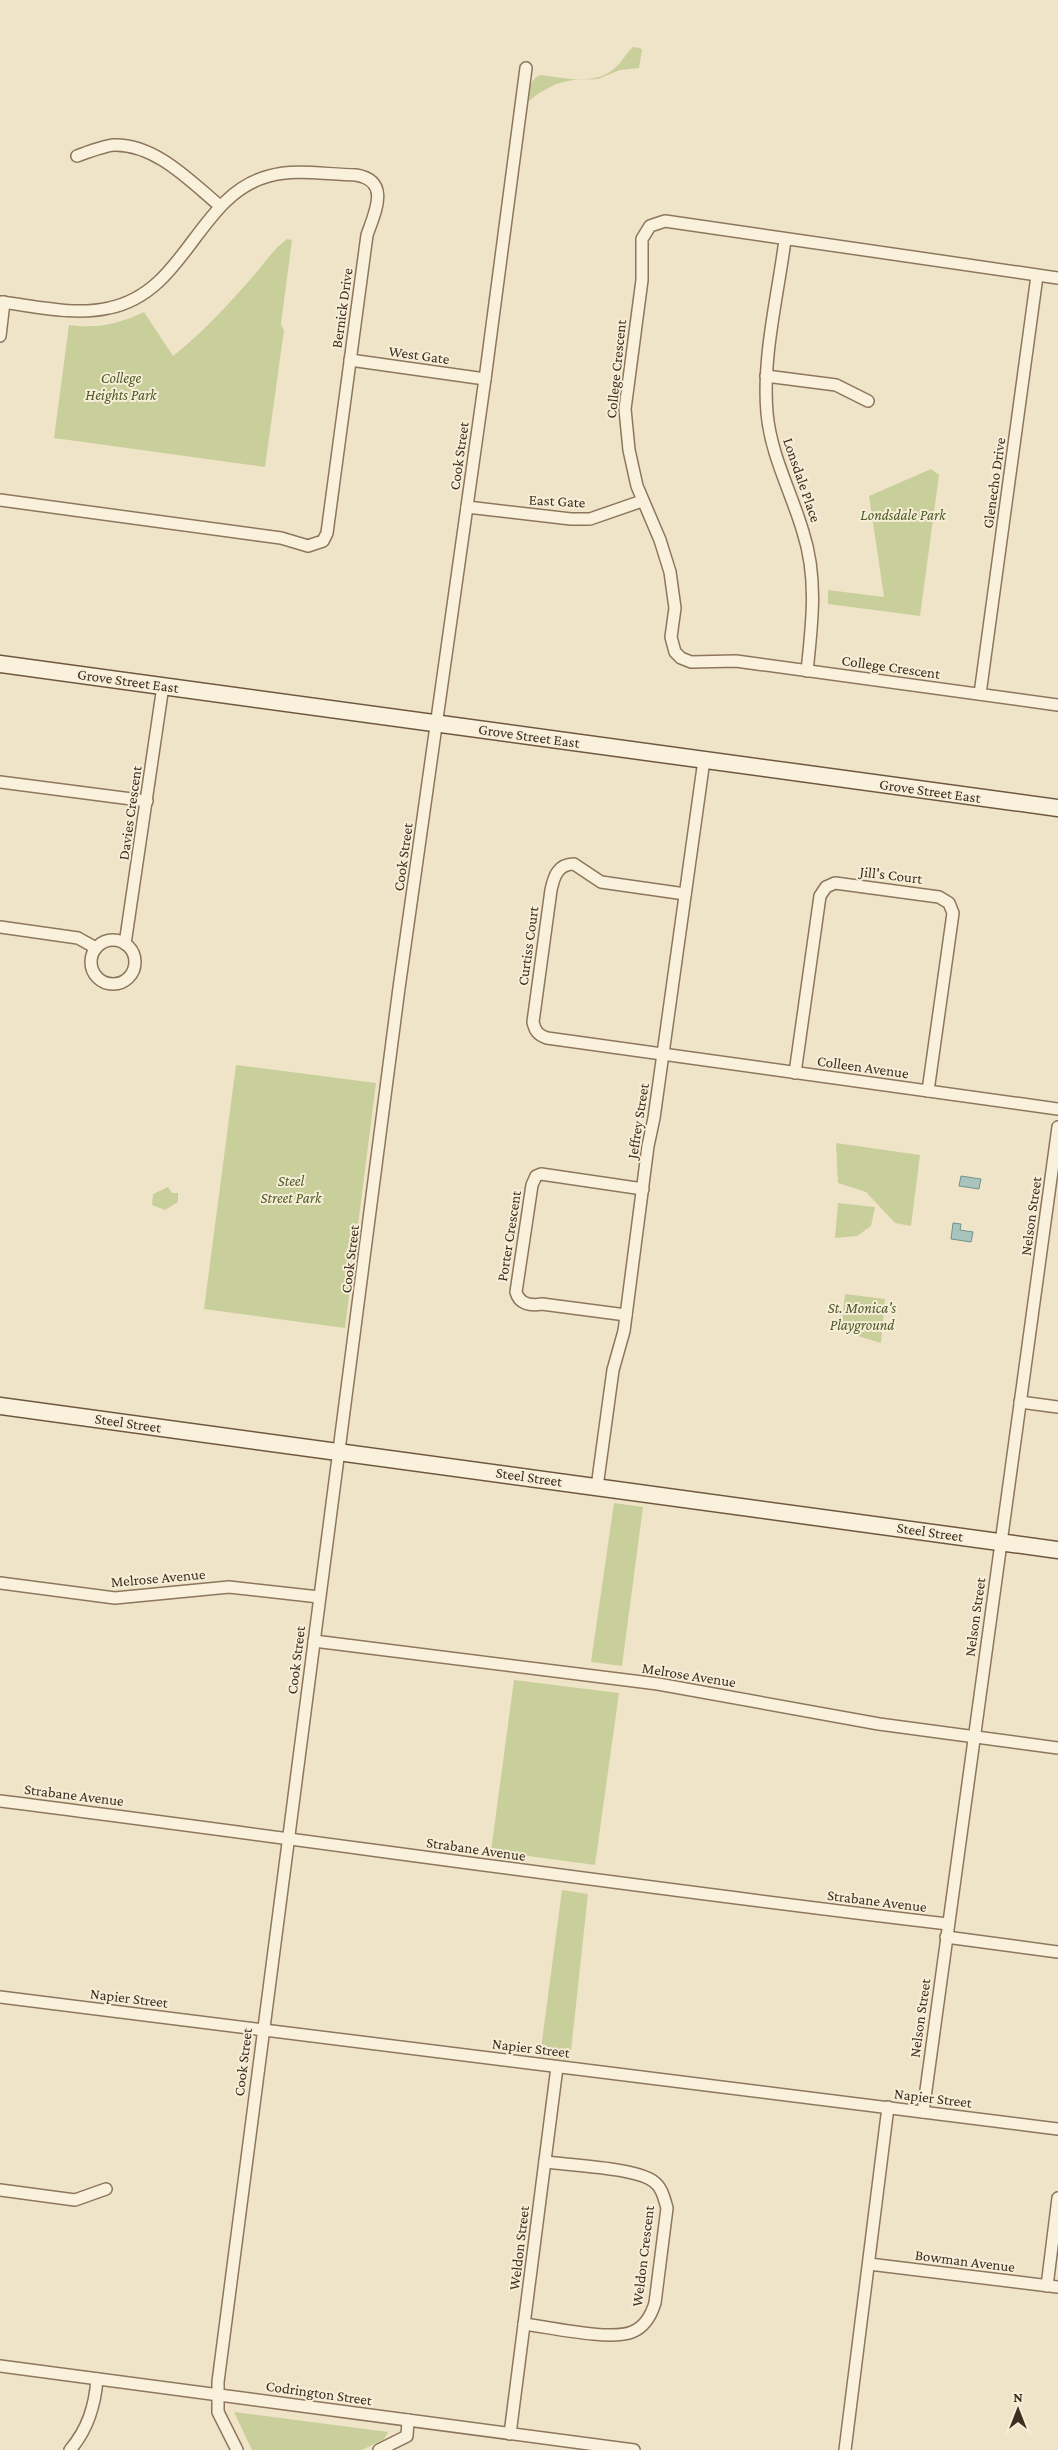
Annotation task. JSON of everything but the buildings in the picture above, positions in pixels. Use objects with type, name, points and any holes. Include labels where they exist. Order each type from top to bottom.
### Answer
[{"type":"street","name":"Cook Street","points":[[237,2450],[218,2412],[217,2394],[262,2030],[399,988],[485,379],[526,68]]},
{"type":"street","points":[[77,156],[114,145],[135,147],[168,163],[220,206]]},
{"type":"street","name":"Bernick Drive","points":[[0,500],[281,538],[308,546],[316,545],[323,541],[327,533],[367,235],[379,199],[374,182],[365,176],[356,175],[287,173],[269,176],[248,184],[220,206],[170,272],[134,300],[111,308],[84,311],[2,302]]},
{"type":"street","name":"College Crescent","points":[[1058,278],[785,240],[665,221],[650,226],[642,239],[642,280],[625,409],[632,466],[642,500],[660,540],[670,572],[675,608],[671,637],[675,652],[681,658],[691,662],[736,662],[807,670],[1058,705]]},
{"type":"street","name":"Lonsdale Place","points":[[785,240],[766,376],[767,412],[775,457],[804,532],[811,571],[813,607],[807,670]]},
{"type":"street","name":"Glenecho Drive","points":[[980,694],[1037,276]]},
{"type":"street","points":[[0,336],[2,302]]},
{"type":"street","name":"West Gate","points":[[350,360],[485,379]]},
{"type":"street","points":[[766,376],[836,385],[868,401]]},
{"type":"street","name":"East Gate","points":[[467,507],[571,520],[590,519],[642,500]]},
{"type":"street","name":"Grove Street East","points":[[0,664],[1058,808]]},
{"type":"street","name":"Davies Crescent","points":[[125,944],[163,686]]},
{"type":"street","name":"Jeffrey Street","points":[[597,1486],[613,1370],[626,1316],[704,760]]},
{"type":"street","points":[[0,782],[147,801]]},
{"type":"street","name":"Curtiss Court","points":[[663,1054],[540,1036],[535,1030],[534,1014],[553,880],[556,872],[563,866],[574,864],[601,882],[685,894]]},
{"type":"street","name":"Jill's Court","points":[[795,1073],[820,896],[826,887],[835,883],[940,897],[949,903],[953,913],[928,1091]]},
{"type":"street","points":[[0,927],[78,938],[96,948]]},
{"type":"street","points":[[114,940],[125,944],[131,949],[135,963],[129,977],[116,984],[108,984],[96,976],[91,962],[96,948],[101,944],[114,940]]},
{"type":"street","name":"Colleen Avenue","points":[[663,1054],[1058,1109]]},
{"type":"street","name":"Nelson Street","points":[[922,2112],[1020,1402],[1053,1204],[1058,1127]]},
{"type":"street","name":"Porter Crescent","points":[[626,1316],[542,1304],[530,1305],[520,1300],[516,1292],[532,1185],[536,1176],[542,1174],[643,1189]]},
{"type":"street","points":[[1020,1402],[1058,1407]]},
{"type":"street","name":"Steel Street","points":[[0,1406],[1058,1550]]},
{"type":"street","name":"Melrose Avenue","points":[[0,1583],[115,1598],[229,1587],[319,1597]]},
{"type":"street","name":"Melrose Avenue","points":[[314,1641],[658,1684],[879,1724],[1058,1748]]},
{"type":"street","name":"Strabane Avenue","points":[[0,1801],[288,1837],[597,1880],[948,1924]]},
{"type":"street","points":[[946,1937],[1058,1952]]},
{"type":"street","name":"Napier Street","points":[[0,1997],[1058,2129]]},
{"type":"street","name":"Weldon Street","points":[[510,2434],[557,2067]]},
{"type":"street","points":[[845,2450],[888,2107]]},
{"type":"street","name":"Weldon Crescent","points":[[524,2324],[616,2335],[631,2333],[642,2326],[651,2316],[657,2294],[667,2208],[663,2193],[654,2181],[643,2176],[545,2162]]},
{"type":"street","points":[[0,2190],[75,2200],[106,2190]]},
{"type":"street","points":[[1052,2287],[1058,2198]]},
{"type":"street","name":"Bowman Avenue","points":[[869,2264],[1052,2287]]},
{"type":"street","name":"Codrington Street","points":[[0,2366],[634,2450]]},
{"type":"street","points":[[70,2450],[83,2432],[92,2412],[97,2379]]},
{"type":"street","points":[[379,2450],[407,2436],[408,2420]]},
{"type":"green space","points":[[633,47],[642,50],[639,68],[620,70],[598,79],[573,80],[556,84],[529,101],[532,82],[537,77],[541,75],[570,79],[589,79],[598,77],[607,74],[615,68]]},
{"type":"green space","name":"College Heights Park","points":[[287,239],[292,240],[281,324],[284,330],[265,467],[54,438],[69,325],[98,326],[126,320],[144,312],[173,356],[231,301]]},
{"type":"green space","name":"Londsdale Park","points":[[931,469],[939,475],[920,616],[828,604],[828,590],[884,597],[869,496]]},
{"type":"green space","name":"Steel Street Park","points":[[236,1065],[376,1083],[345,1328],[204,1309]]},
{"type":"green space","points":[[836,1143],[920,1155],[911,1226],[895,1223],[866,1192],[838,1183]]},
{"type":"green space","points":[[168,1187],[172,1193],[178,1193],[178,1202],[165,1210],[152,1205],[153,1194]]},
{"type":"green space","points":[[838,1203],[875,1207],[871,1226],[857,1236],[835,1238]]},
{"type":"green space","name":"St. Monica's Playground","points":[[845,1294],[885,1299],[881,1343],[841,1331]]},
{"type":"green space","points":[[614,1503],[643,1507],[622,1666],[591,1662]]},
{"type":"green space","points":[[514,1680],[619,1693],[595,1865],[491,1851]]},
{"type":"green space","points":[[562,1890],[588,1894],[570,2060],[540,2056]]},
{"type":"green space","points":[[234,2412],[388,2432],[384,2439],[362,2450],[252,2450]]},
{"type":"water","points":[[961,1176],[981,1179],[979,1189],[959,1186]]},
{"type":"water","points":[[953,1223],[961,1224],[960,1230],[973,1232],[971,1242],[951,1239]]}]
